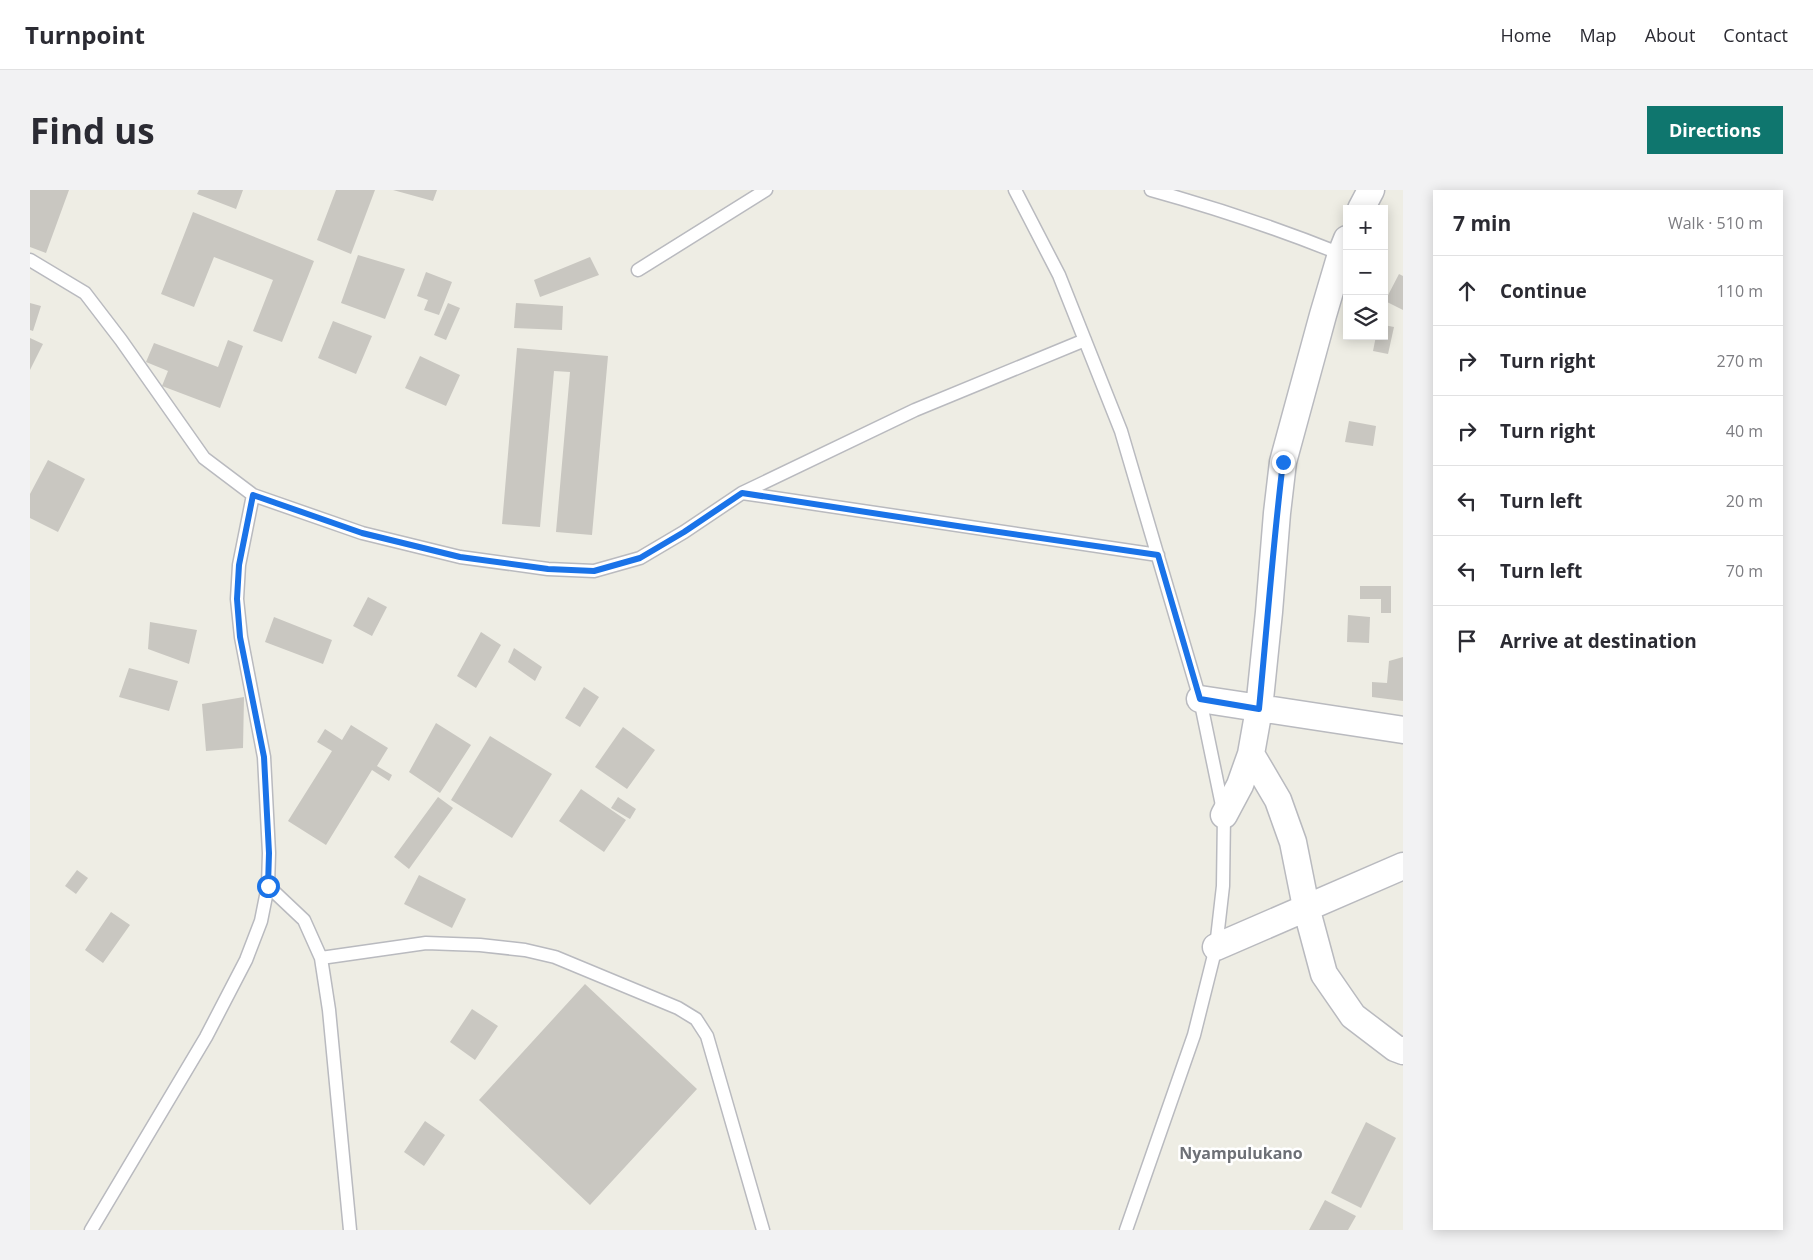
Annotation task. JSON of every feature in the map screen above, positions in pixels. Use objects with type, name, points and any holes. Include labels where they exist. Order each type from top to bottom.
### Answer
[{"type":"street","points":[[1363,205],[1371,190]]},
{"type":"street","points":[[1224,815],[1240,785],[1251,754],[1259,709],[1283,462],[1343,250]]},
{"type":"street","points":[[1200,699],[1403,730]]},
{"type":"street","points":[[1251,754],[1278,800],[1293,842],[1306,908],[1324,974],[1353,1016],[1395,1048],[1403,1051]]},
{"type":"street","points":[[1216,947],[1403,866]]},
{"type":"lane","points":[[638,270],[766,190]]},
{"type":"lane","points":[[1015,190],[1059,275],[1121,431],[1200,699],[1224,815],[1223,886],[1216,947],[1194,1035],[1126,1230]]},
{"type":"lane","points":[[1151,190],[1343,246]]},
{"type":"lane","points":[[30,260],[85,293],[122,340],[204,458],[253,495],[362,533],[460,557],[548,569],[594,571],[640,558],[684,532],[742,493],[915,410],[1085,340]]},
{"type":"lane","points":[[742,493],[1158,555]]},
{"type":"lane","points":[[92,1230],[206,1037],[246,960],[261,921],[268,886],[269,853],[264,757],[240,637],[237,599],[239,565],[253,495]]},
{"type":"lane","points":[[268,886],[304,920],[321,958],[329,1010],[350,1230]]},
{"type":"lane","points":[[321,958],[426,943],[480,944],[524,950],[555,957],[678,1008],[696,1019],[707,1036],[763,1230]]},
{"type":"building","points":[[30,190],[69,190],[46,253],[30,247]]},
{"type":"building","points":[[199,190],[243,190],[236,209],[197,194]]},
{"type":"building","points":[[336,190],[375,190],[351,254],[317,240]]},
{"type":"building","points":[[393,190],[437,190],[433,201]]},
{"type":"building","points":[[193,212],[314,261],[282,342],[253,331],[273,280],[214,257],[194,307],[161,294]]},
{"type":"building","points":[[358,255],[405,269],[385,319],[341,303]]},
{"type":"building","points":[[590,257],[599,275],[540,297],[534,280]]},
{"type":"building","points":[[426,272],[452,282],[439,315],[424,310],[428,300],[417,296]]},
{"type":"building","points":[[1399,274],[1403,276],[1403,310],[1388,302],[1388,295]]},
{"type":"building","points":[[30,303],[41,306],[33,331],[30,330]]},
{"type":"building","points":[[448,303],[460,308],[446,340],[434,335]]},
{"type":"building","points":[[516,303],[563,306],[562,330],[514,328]]},
{"type":"building","points":[[333,321],[372,336],[356,374],[318,358]]},
{"type":"building","points":[[1388,326],[1394,327],[1388,354],[1373,351],[1375,340],[1388,340]]},
{"type":"building","points":[[30,338],[43,344],[30,370]]},
{"type":"building","points":[[228,340],[243,346],[220,408],[162,386],[168,371],[146,362],[154,343],[218,367]]},
{"type":"building","points":[[517,348],[608,356],[592,535],[556,532],[570,372],[554,371],[540,527],[502,524]]},
{"type":"building","points":[[420,356],[460,375],[446,406],[405,388]]},
{"type":"building","points":[[1349,421],[1376,426],[1373,446],[1345,442]]},
{"type":"building","points":[[48,460],[85,479],[58,532],[30,518],[30,494]]},
{"type":"building","points":[[1360,586],[1391,586],[1391,613],[1381,613],[1381,599],[1360,599]]},
{"type":"building","points":[[368,597],[387,607],[372,636],[353,626]]},
{"type":"building","points":[[1348,615],[1370,617],[1369,643],[1347,642]]},
{"type":"building","points":[[274,617],[332,640],[323,664],[265,642]]},
{"type":"building","points":[[150,622],[197,630],[189,664],[148,649]]},
{"type":"building","points":[[481,632],[501,645],[476,688],[457,676]]},
{"type":"building","points":[[514,648],[542,667],[535,681],[508,662]]},
{"type":"building","points":[[1403,657],[1403,701],[1372,697],[1372,682],[1387,683],[1389,661]]},
{"type":"building","points":[[129,668],[178,681],[169,711],[119,697]]},
{"type":"building","points":[[584,687],[599,697],[580,727],[565,718]]},
{"type":"building","points":[[244,697],[243,748],[206,751],[202,704]]},
{"type":"building","points":[[436,723],[471,745],[440,793],[409,772]]},
{"type":"building","points":[[351,725],[388,748],[377,766],[392,775],[389,781],[372,770],[326,845],[288,821],[332,751],[317,742],[325,729],[342,740]]},
{"type":"building","points":[[623,727],[655,750],[627,789],[595,767]]},
{"type":"building","points":[[490,736],[552,774],[512,838],[451,800]]},
{"type":"building","points":[[581,789],[626,820],[604,852],[559,821]]},
{"type":"building","points":[[438,797],[453,808],[409,869],[394,857]]},
{"type":"building","points":[[618,797],[636,809],[630,819],[611,808]]},
{"type":"building","points":[[77,870],[88,878],[76,894],[65,886]]},
{"type":"building","points":[[419,875],[466,899],[452,928],[404,904]]},
{"type":"building","points":[[111,912],[130,925],[103,963],[85,950]]},
{"type":"building","points":[[585,984],[697,1089],[590,1205],[479,1100]]},
{"type":"building","points":[[472,1009],[498,1026],[475,1060],[450,1042]]},
{"type":"building","points":[[425,1121],[445,1135],[424,1166],[404,1152]]},
{"type":"building","points":[[1366,1122],[1396,1138],[1361,1208],[1331,1193]]},
{"type":"building","points":[[1325,1200],[1356,1216],[1348,1230],[1309,1230]]},
{"type":"district","name":"Nyampulukano","points":[[1241,1153]]},
{"type":"route","points":[[268,886],[269,853],[264,757],[240,637],[237,599],[239,565],[253,495],[362,533],[460,557],[548,569],[594,571],[640,558],[684,532],[742,493],[1158,555],[1200,699],[1259,709],[1283,462]]}]
